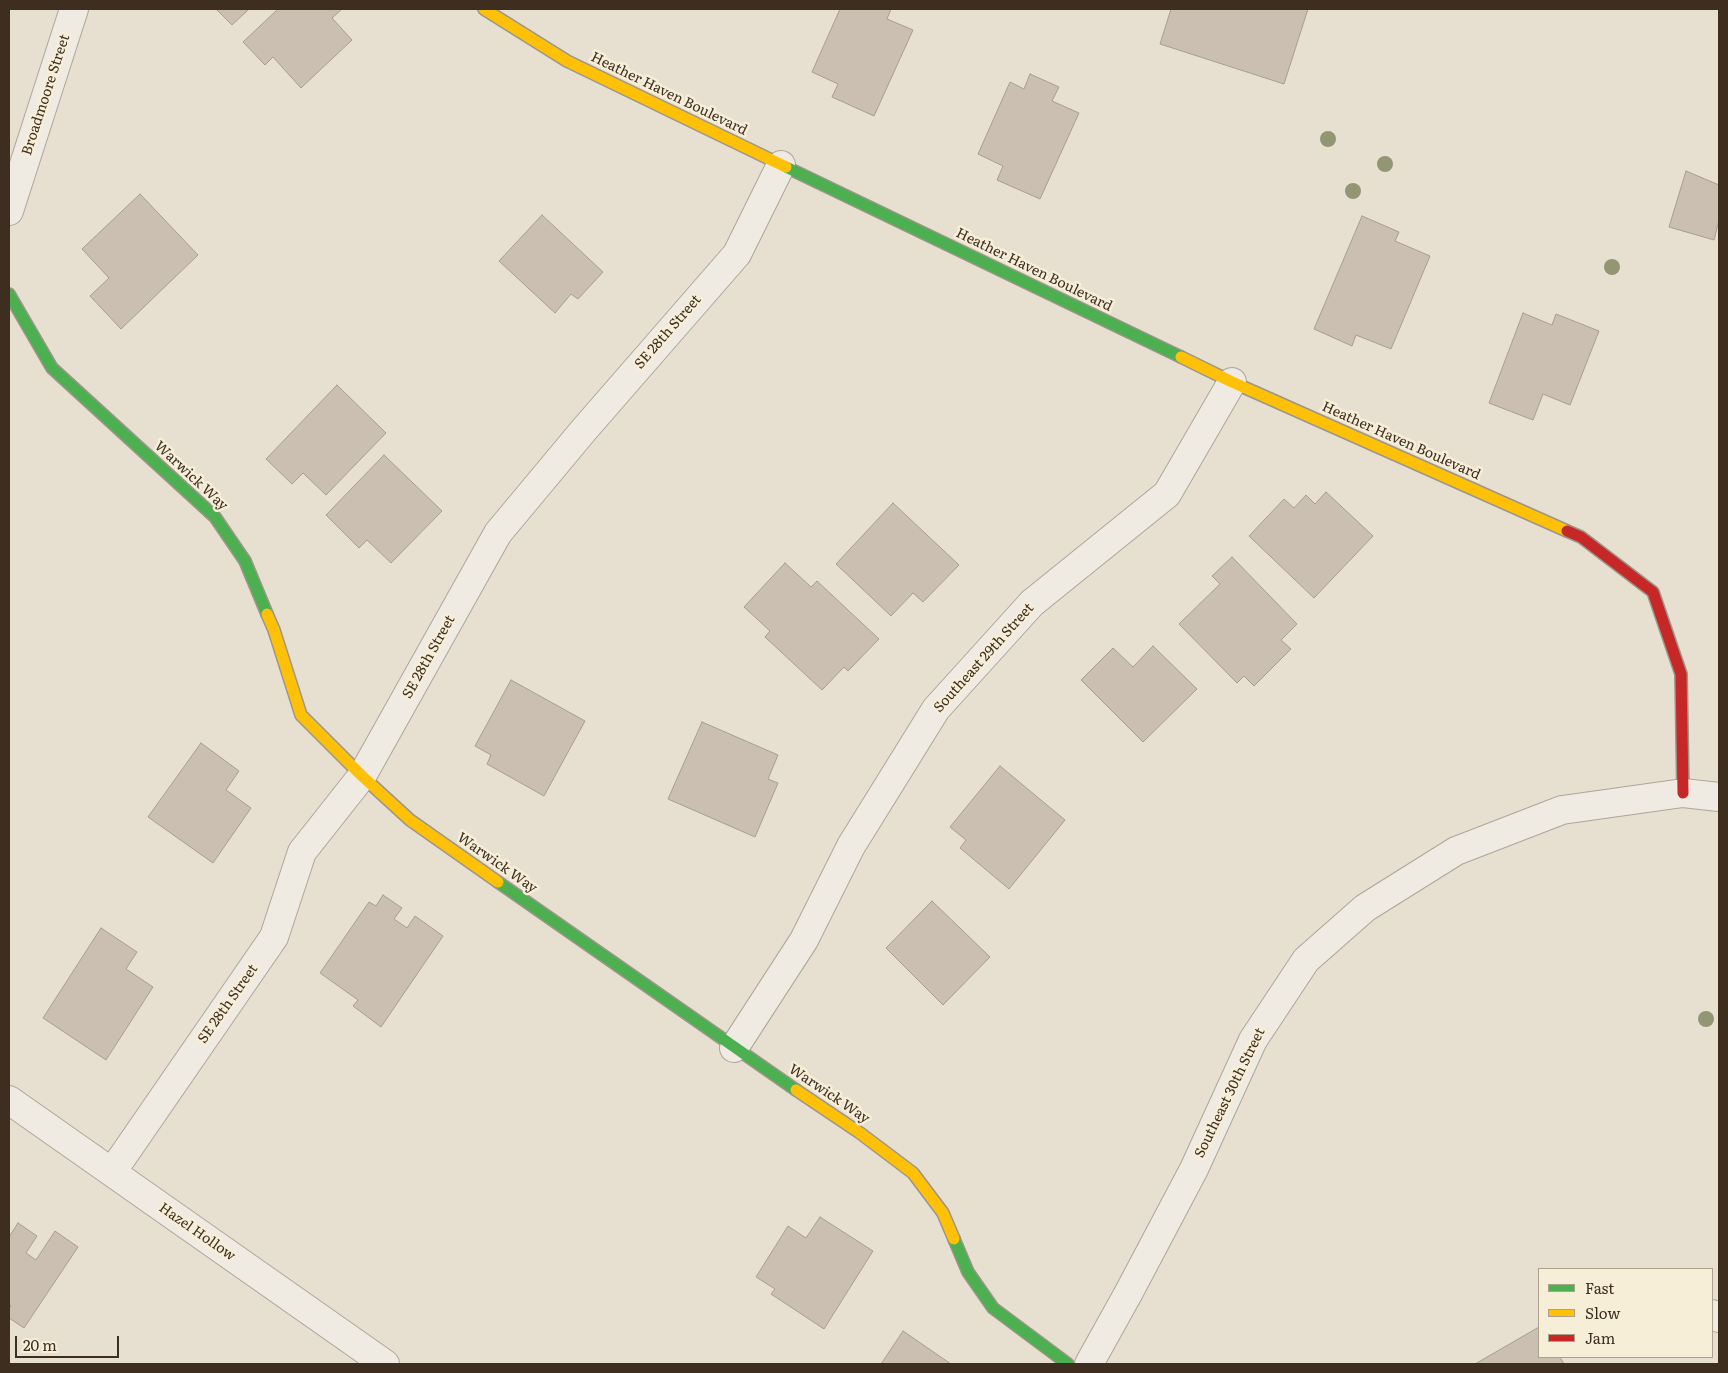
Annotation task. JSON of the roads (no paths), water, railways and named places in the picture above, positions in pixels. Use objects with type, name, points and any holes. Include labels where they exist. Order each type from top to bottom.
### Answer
[{"type":"street","name":"Broadmoore Street","points":[[9,211],[74,9]]},
{"type":"street","name":"Heather Haven Boulevard","points":[[484,9],[567,60],[1232,382],[1581,537],[1653,592],[1682,674],[1683,794]]},
{"type":"street","name":"SE 28th Street","points":[[112,1172],[274,937],[302,852],[362,776],[498,534],[608,402],[737,254],[781,164]]},
{"type":"street","name":"Warwick Way","points":[[9,294],[52,368],[216,516],[246,561],[274,630],[302,715],[362,776],[410,820],[734,1048],[860,1133],[913,1173],[943,1213],[968,1272],[993,1308],[1068,1364]]},
{"type":"street","name":"Southeast 29th Street","points":[[734,1048],[804,940],[851,846],[936,709],[1032,603],[1167,494],[1232,382]]},
{"type":"street","name":"Southeast 30th Street","points":[[1089,1364],[1130,1292],[1194,1169],[1253,1040],[1306,960],[1365,908],[1456,851],[1562,810],[1683,794],[1719,797]]},
{"type":"street","name":"Hazel Hollow","points":[[9,1100],[386,1364]]}]
